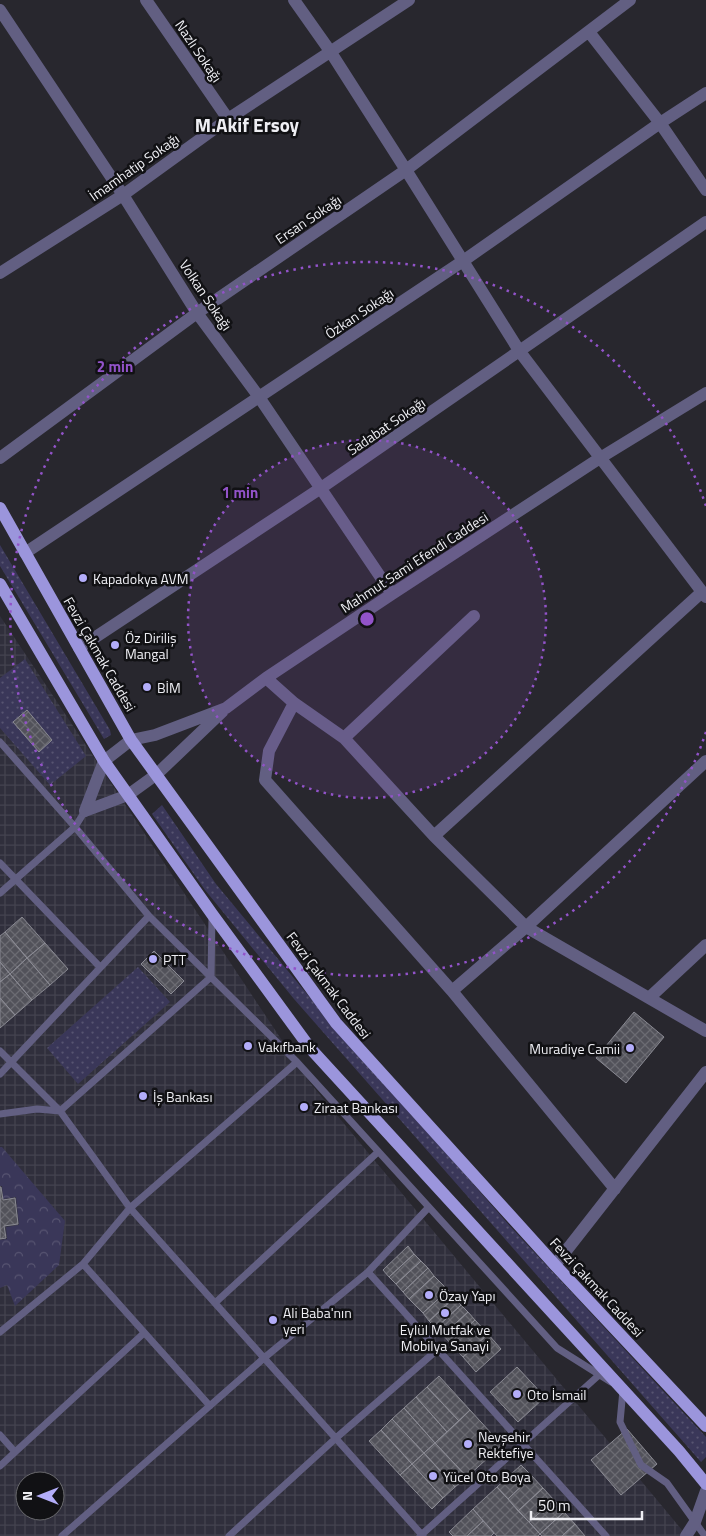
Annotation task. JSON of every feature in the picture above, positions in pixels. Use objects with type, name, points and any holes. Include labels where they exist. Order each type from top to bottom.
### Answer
[{"type":"main road","name":"Fevzi Çakmak Caddesi","points":[[0,508],[131,740],[336,1024],[555,1265],[706,1426]]},
{"type":"main road","points":[[0,584],[104,762],[310,1048],[679,1450],[706,1484]]},
{"type":"street","name":"Nazlı Sokağı","points":[[146,0],[228,119]]},
{"type":"street","points":[[294,0],[330,51],[520,352],[704,594],[434,836]]},
{"type":"street","name":"İmamhatip Sokağı","points":[[0,273],[123,195],[228,119],[409,0]]},
{"type":"street","name":"Ersan Sokağı","points":[[0,458],[197,313],[406,170],[630,0]]},
{"type":"street","name":"Volkan Sokağı","points":[[0,10],[123,195],[197,313],[259,397],[392,594]]},
{"type":"street","points":[[589,32],[660,124],[706,190]]},
{"type":"street","name":"Özkan Sokağı","points":[[25,553],[463,262],[706,93]]},
{"type":"street","name":"Sadabat Sokağı","points":[[79,648],[321,488],[706,222]]},
{"type":"street","name":"Mahmut Sami Efendi Caddesi","points":[[131,740],[155,735],[226,708],[266,678],[392,594],[600,458],[706,393]]},
{"type":"street","points":[[344,738],[474,616]]},
{"type":"street","points":[[266,678],[294,703],[344,738],[434,836],[526,927],[706,1032]]},
{"type":"street","points":[[294,703],[269,751],[266,780],[452,991],[614,1189]]},
{"type":"street","points":[[85,811],[128,795],[157,774],[226,708]]},
{"type":"street","points":[[85,811],[104,762],[131,740]]},
{"type":"street","points":[[452,991],[526,927],[706,761]]},
{"type":"street","points":[[650,998],[706,946]]},
{"type":"street","points":[[555,1265],[706,1072]]},
{"type":"street","points":[[686,1536],[695,1522],[706,1491]]},
{"type":"lane","points":[[0,742],[75,827],[149,916],[297,1062],[557,1348],[623,1389],[620,1422],[641,1465],[667,1483],[705,1536]]},
{"type":"lane","points":[[0,893],[75,827],[85,811]]},
{"type":"lane","points":[[0,863],[100,967]]},
{"type":"lane","points":[[0,1114],[36,1109],[60,1111],[211,977],[212,914]]},
{"type":"lane","points":[[0,1074],[149,916]]},
{"type":"lane","points":[[0,1051],[60,1111],[130,1208],[421,1535],[599,1375]]},
{"type":"lane","points":[[0,1332],[83,1264],[130,1208],[297,1062]]},
{"type":"lane","points":[[215,1303],[378,1152]]},
{"type":"lane","points":[[62,1536],[264,1358],[368,1272],[428,1208]]},
{"type":"lane","points":[[83,1264],[210,1406]]},
{"type":"lane","points":[[368,1272],[606,1536]]},
{"type":"lane","points":[[0,1466],[144,1333]]},
{"type":"lane","points":[[229,1536],[336,1438],[437,1350]]},
{"type":"lane","points":[[0,1435],[15,1452]]},
{"type":"shaded area","points":[[0,616],[311,1084],[687,1536],[0,1536]]},
{"type":"green space","points":[[0,545],[110,730],[111,735],[104,739],[0,566]]},
{"type":"green space","points":[[25,659],[86,756],[50,785],[0,728],[0,678]]},
{"type":"green space","points":[[162,805],[216,884],[307,994],[509,1225],[706,1437],[706,1457],[701,1462],[294,999],[205,890],[152,814]]},
{"type":"green space","points":[[138,967],[170,1002],[78,1084],[47,1048]]},
{"type":"green space","points":[[0,1147],[2,1147],[65,1221],[59,1265],[15,1306],[7,1285],[0,1288],[0,1240],[7,1239],[6,1227],[19,1225],[16,1197],[3,1199],[2,1186],[0,1186]]},
{"type":"building","points":[[27,710],[52,740],[39,752],[13,722]]},
{"type":"building","points":[[22,917],[45,943],[27,958],[5,932]]},
{"type":"building","points":[[5,932],[27,958],[10,974],[0,962],[0,936]]},
{"type":"building","points":[[45,943],[68,969],[50,985],[27,958]]},
{"type":"building","points":[[154,951],[184,981],[171,994],[141,964]]},
{"type":"building","points":[[27,958],[50,985],[32,1000],[10,974]]},
{"type":"building","points":[[0,962],[10,974],[0,982]]},
{"type":"building","points":[[10,974],[32,1000],[15,1015],[0,998],[0,982]]},
{"type":"building","points":[[0,998],[15,1015],[0,1028]]},
{"type":"building","name":"Muradiye Camii","points":[[634,1012],[664,1037],[626,1083],[596,1058]]},
{"type":"building","points":[[0,1187],[3,1200],[15,1198],[18,1224],[4,1226],[6,1238],[0,1239]]},
{"type":"building","points":[[408,1246],[414,1254],[389,1277],[383,1270]]},
{"type":"building","points":[[414,1254],[421,1261],[396,1284],[389,1277]]},
{"type":"building","points":[[421,1261],[428,1268],[403,1292],[396,1284]]},
{"type":"building","points":[[428,1268],[434,1276],[409,1299],[403,1292]]},
{"type":"building","name":"Özay Yapı","points":[[434,1276],[448,1290],[423,1313],[409,1299]]},
{"type":"building","points":[[448,1290],[454,1298],[429,1321],[423,1313]]},
{"type":"building","name":"Eylül Mutfak ve Mobilya Sanayi","points":[[454,1298],[461,1305],[436,1328],[429,1321]]},
{"type":"building","points":[[461,1305],[468,1312],[443,1335],[436,1328]]},
{"type":"building","points":[[468,1312],[475,1320],[450,1343],[443,1335]]},
{"type":"building","points":[[475,1320],[488,1334],[463,1357],[450,1343]]},
{"type":"building","points":[[488,1334],[501,1349],[476,1372],[463,1357]]},
{"type":"building","name":"Oto İsmail","points":[[517,1367],[545,1397],[518,1422],[490,1392]]},
{"type":"building","points":[[439,1376],[470,1410],[459,1421],[427,1387]]},
{"type":"building","points":[[427,1387],[459,1421],[447,1432],[416,1397]]},
{"type":"building","points":[[416,1397],[447,1432],[435,1443],[404,1408]]},
{"type":"building","points":[[404,1408],[435,1443],[424,1453],[392,1419]]},
{"type":"building","name":"Nevşehir Rektefiye","points":[[470,1410],[502,1445],[467,1477],[435,1443]]},
{"type":"building","points":[[392,1419],[424,1453],[412,1464],[381,1430]]},
{"type":"building","points":[[627,1429],[657,1464],[621,1495],[591,1460]]},
{"type":"building","points":[[381,1430],[412,1464],[400,1475],[369,1441]]},
{"type":"building","points":[[435,1443],[467,1477],[455,1487],[424,1453]]},
{"type":"building","name":"Yücel Oto Boya","points":[[424,1453],[455,1487],[443,1498],[412,1464]]},
{"type":"building","points":[[412,1464],[443,1498],[432,1509],[400,1475]]},
{"type":"building","points":[[521,1465],[532,1476],[508,1499],[497,1487]]},
{"type":"building","points":[[532,1476],[543,1488],[518,1511],[508,1499]]},
{"type":"building","points":[[497,1487],[540,1534],[538,1536],[497,1536],[473,1509]]},
{"type":"building","points":[[543,1488],[554,1500],[529,1522],[518,1511]]},
{"type":"building","points":[[554,1500],[564,1512],[540,1534],[529,1522]]},
{"type":"building","points":[[473,1509],[483,1521],[467,1536],[453,1536],[449,1532]]},
{"type":"building","points":[[564,1512],[575,1524],[562,1536],[542,1536],[540,1534]]},
{"type":"building","points":[[483,1521],[494,1533],[491,1536],[467,1536]]},
{"type":"building","points":[[575,1524],[585,1536],[562,1536]]},
{"type":"place","name":"Kapadokya AVM","points":[[83,578]]},
{"type":"place","name":"Öz Diriliş Mangal","points":[[115,645]]},
{"type":"place","name":"BİM","points":[[147,687]]},
{"type":"place","name":"PTT","points":[[153,959]]},
{"type":"place","name":"Vakıfbank","points":[[248,1046]]},
{"type":"place","name":"Muradiye Camii","points":[[630,1048]]},
{"type":"place","name":"İş Bankası","points":[[143,1096]]},
{"type":"place","name":"Ziraat Bankası","points":[[304,1107]]},
{"type":"place","name":"Özay Yapı","points":[[429,1295]]},
{"type":"place","name":"Eylül Mutfak ve Mobilya Sanayi","points":[[445,1313]]},
{"type":"place","name":"Ali Baba'nın yeri","points":[[273,1320]]},
{"type":"place","name":"Oto İsmail","points":[[517,1394]]},
{"type":"place","name":"Nevşehir Rektefiye","points":[[468,1444]]},
{"type":"place","name":"Yücel Oto Boya","points":[[433,1476]]},
{"type":"district","name":"M.Akif Ersoy","points":[[247,124]]}]
